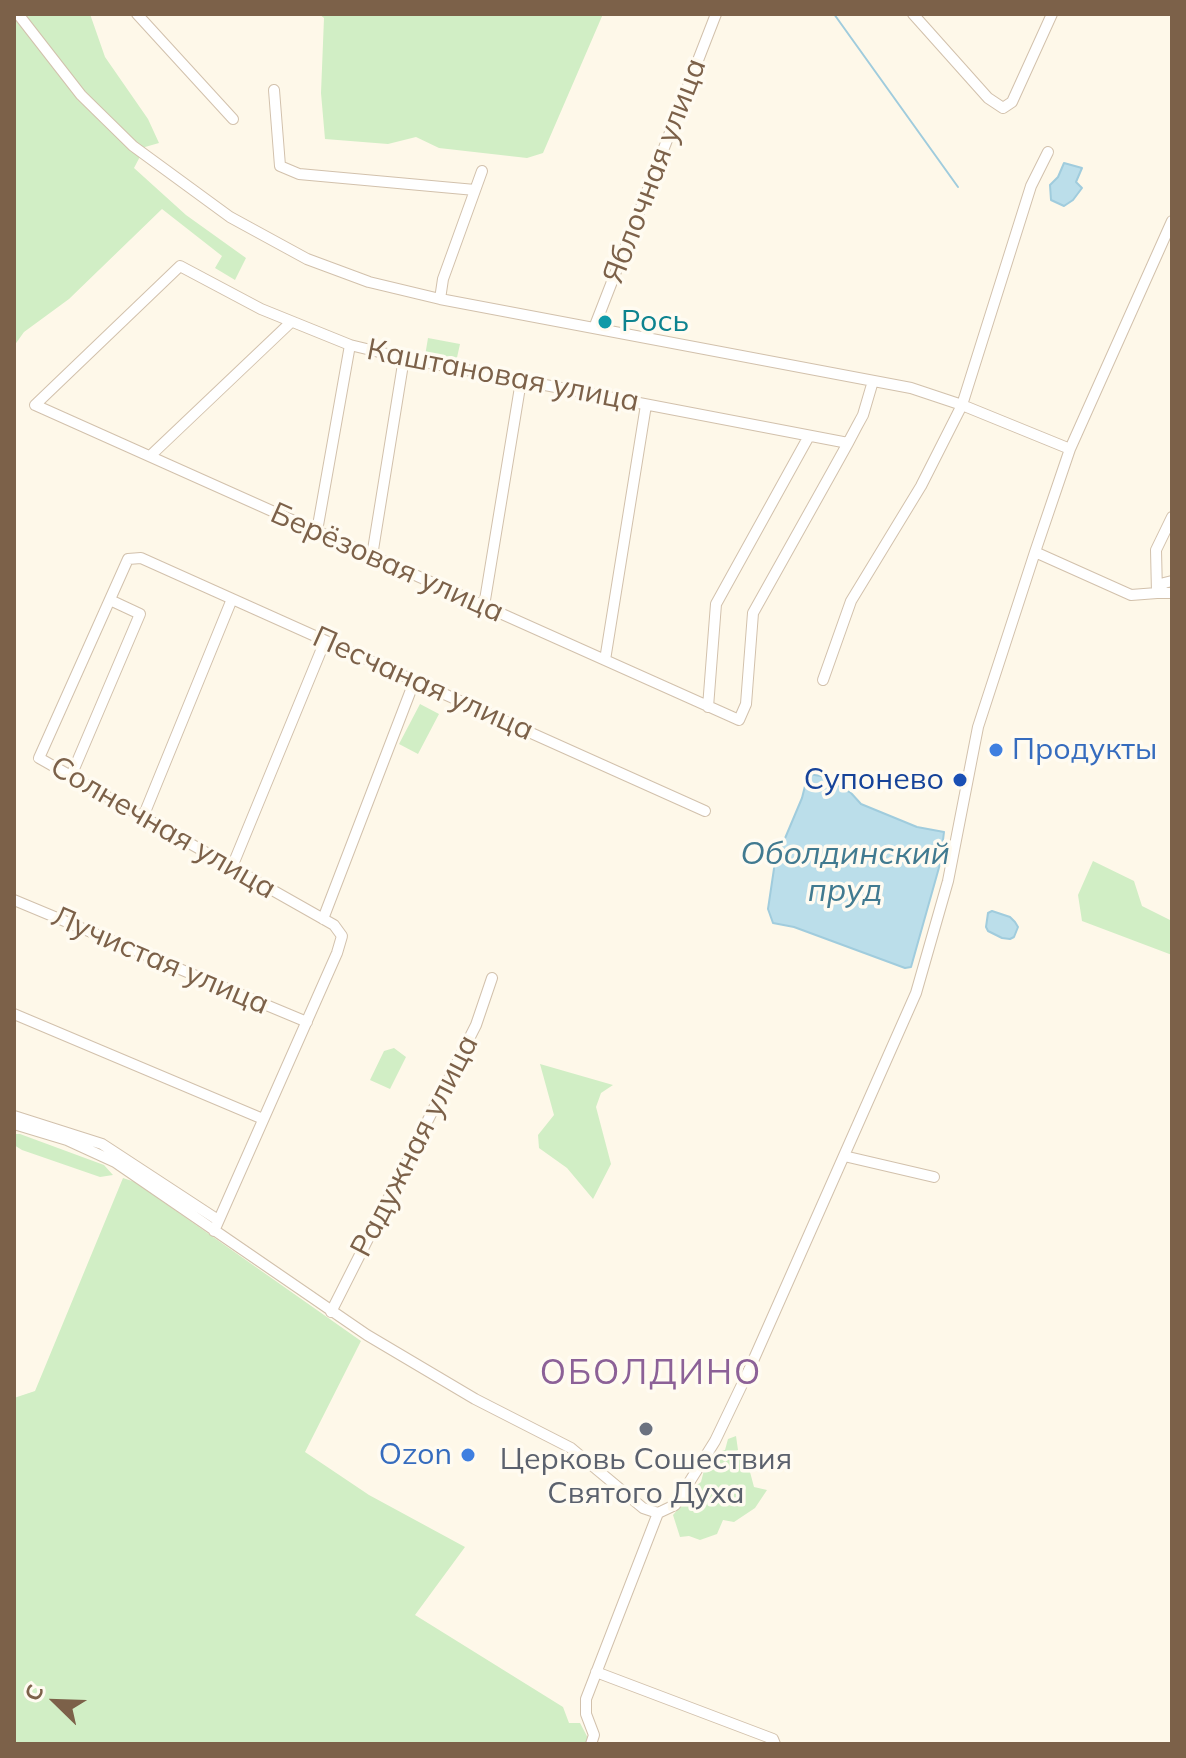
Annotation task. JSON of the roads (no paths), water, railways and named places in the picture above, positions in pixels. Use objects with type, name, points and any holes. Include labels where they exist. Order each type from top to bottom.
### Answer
[{"type":"street","points":[[18,14],[81,95],[133,146],[230,217],[284,248],[349,276],[440,299],[911,388],[1070,449]]},
{"type":"street","points":[[137,14],[233,119]]},
{"type":"street","name":"Яблочная улица","points":[[594,328],[716,14]]},
{"type":"street","points":[[913,14],[988,98],[1003,108],[1012,102],[1052,14]]},
{"type":"street","points":[[274,90],[280,166],[299,174],[475,190]]},
{"type":"street","points":[[823,680],[851,601],[921,486],[962,405],[1031,186],[1048,152]]},
{"type":"street","points":[[440,299],[443,279],[482,171]]},
{"type":"street","points":[[591,1744],[594,1735],[585,1706],[658,1513],[675,1505],[715,1441],[916,993],[948,881],[978,727],[1035,552],[1070,449],[1172,221]]},
{"type":"street","name":"Каштановая улица","points":[[35,405],[180,266],[290,323],[350,345],[848,443]]},
{"type":"street","points":[[150,456],[290,323]]},
{"type":"street","points":[[317,531],[350,345]]},
{"type":"street","points":[[372,556],[404,358]]},
{"type":"street","points":[[484,606],[521,381]]},
{"type":"street","points":[[848,443],[864,413],[873,381]]},
{"type":"street","name":"Берёзовая улица","points":[[35,405],[739,720],[746,704],[753,613],[848,443]]},
{"type":"street","points":[[605,660],[646,405]]},
{"type":"street","points":[[708,707],[716,604],[809,436]]},
{"type":"street","points":[[1157,593],[1156,550],[1172,517]]},
{"type":"street","points":[[1035,552],[1131,595],[1172,593]]},
{"type":"street","name":"Песчаная улица","points":[[141,558],[705,811]]},
{"type":"street","name":"Солнечная улица","points":[[141,558],[128,559],[39,758],[323,919]]},
{"type":"street","points":[[1157,593],[1164,583],[1172,581]]},
{"type":"street","points":[[143,817],[232,599]]},
{"type":"street","points":[[71,776],[140,614],[110,600]]},
{"type":"street","points":[[232,867],[325,641]]},
{"type":"street","points":[[214,1231],[337,953],[342,936],[334,925],[323,919],[414,682]]},
{"type":"street","name":"Лучистая улица","points":[[14,900],[307,1022]]},
{"type":"street","name":"Радужная улица","points":[[331,1312],[476,1025],[492,978]]},
{"type":"street","points":[[14,1014],[263,1119]]},
{"type":"street","points":[[14,1116],[102,1144],[218,1220]]},
{"type":"street","points":[[14,1124],[67,1140],[115,1162],[331,1312],[475,1399],[571,1448],[643,1508],[658,1513]]},
{"type":"street","points":[[844,1156],[934,1177]]},
{"type":"street","points":[[596,1672],[773,1739],[775,1744]]},
{"type":"water","points":[[1064,163],[1082,168],[1076,182],[1082,188],[1064,206],[1051,200],[1050,185],[1058,177]]},
{"type":"water","name":"Оболдинский пруд","points":[[808,774],[821,776],[851,793],[861,804],[917,827],[944,832],[940,864],[911,967],[905,968],[794,927],[773,923],[768,909],[775,862],[802,798]]},
{"type":"water","points":[[992,911],[1015,922],[1018,927],[1014,937],[1002,938],[988,931],[988,913]]},
{"type":"waterway","points":[[834,14],[958,187]]},
{"type":"place","name":"Рось","points":[[605,322]]},
{"type":"place","name":"Продукты","points":[[996,750]]},
{"type":"place","name":"Супонево","points":[[960,780]]},
{"type":"place","name":"Церковь Сошествия Святого Духа","points":[[646,1429]]},
{"type":"place","name":"Ozon","points":[[468,1455]]},
{"type":"district","name":"ОБОЛДИНО","points":[[651,1374]]}]
